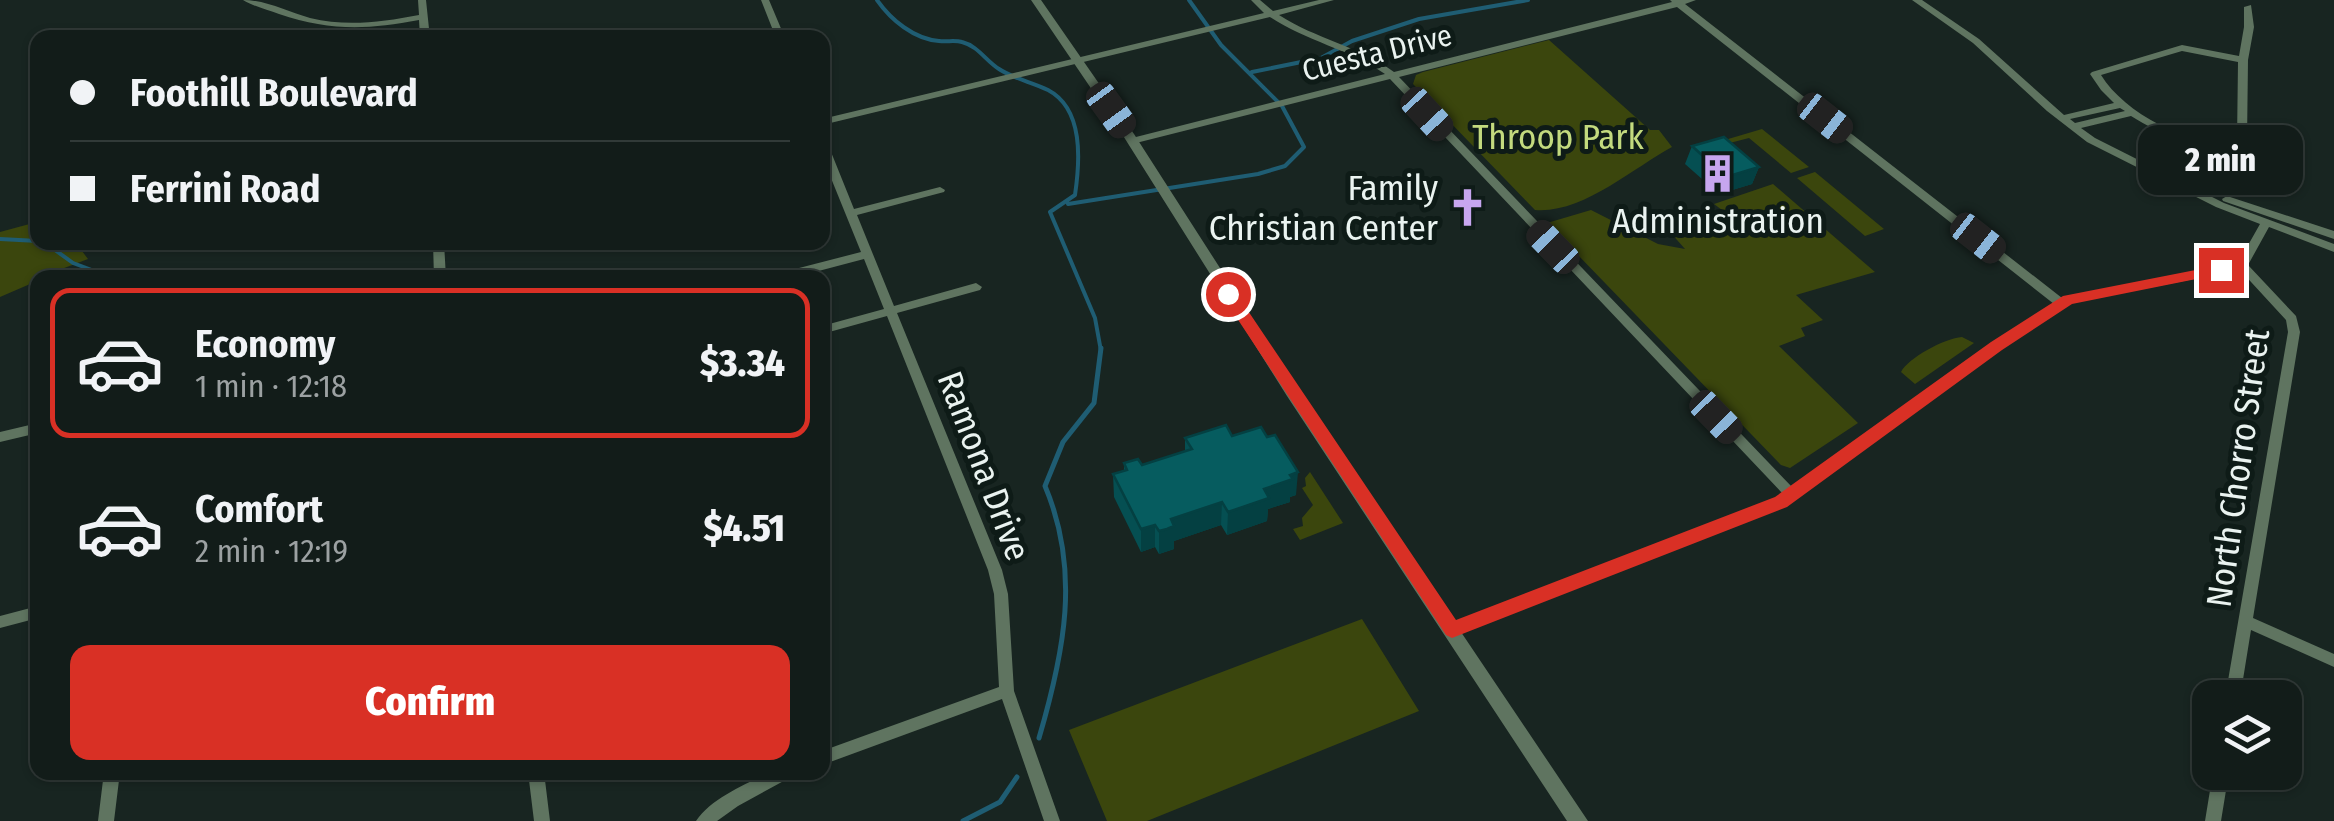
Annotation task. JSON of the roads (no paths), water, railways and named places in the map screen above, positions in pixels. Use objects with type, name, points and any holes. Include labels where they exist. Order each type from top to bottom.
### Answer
[{"type":"street","points":[[246,0],[307,22],[335,27],[424,17]]},
{"type":"street","points":[[422,0],[425,30]]},
{"type":"street","points":[[766,0],[777,30]]},
{"type":"street","points":[[1036,0],[1578,821]]},
{"type":"street","points":[[1255,0],[1268,14],[1302,32],[1346,45],[1390,74],[1792,495]]},
{"type":"street","points":[[830,120],[1330,0]]},
{"type":"street","name":"Cuesta Drive","points":[[1132,141],[1692,0]]},
{"type":"street","points":[[1916,0],[1976,41],[2073,127],[2159,176],[2334,248]]},
{"type":"street","points":[[1676,2],[2062,304]]},
{"type":"street","points":[[2243,60],[2182,48],[2095,74],[2099,83],[2124,104],[2186,141],[2219,152],[2239,150],[2243,60],[2250,27],[2248,8]]},
{"type":"street","points":[[2062,118],[2124,104]]},
{"type":"street","points":[[2073,127],[2135,112]]},
{"type":"street","name":"Ramona Drive","points":[[830,161],[995,570],[1007,691],[1052,821]]},
{"type":"street","points":[[2159,176],[2334,235]]},
{"type":"street","points":[[851,212],[940,190]]},
{"type":"street","points":[[1452,630],[1792,495],[1996,346],[2062,304],[2242,266],[2266,223]]},
{"type":"street","points":[[807,270],[868,254]]},
{"type":"street","name":"North Chorro Street","points":[[2236,680],[2294,332],[2292,320],[2242,266]]},
{"type":"street","points":[[830,328],[976,288]]},
{"type":"street","points":[[0,437],[30,430]]},
{"type":"street","points":[[0,622],[30,614]]},
{"type":"street","points":[[2247,622],[2334,661]]},
{"type":"street","points":[[830,755],[1007,691]]},
{"type":"street","points":[[106,821],[111,780]]},
{"type":"street","points":[[537,780],[542,821]]},
{"type":"street","points":[[704,821],[770,780]]},
{"type":"street","points":[[2213,821],[2217,790]]},
{"type":"waterway","points":[[877,0],[912,32],[930,39],[968,44],[994,66],[1048,90],[1068,110],[1077,137],[1075,195],[1050,212],[1095,318],[1101,350]]},
{"type":"waterway","points":[[1068,204],[1258,174],[1285,166],[1304,147],[1282,106],[1221,45],[1189,0]]},
{"type":"waterway","points":[[1252,72],[1321,58],[1352,41],[1419,19],[1528,0]]},
{"type":"waterway","points":[[0,239],[30,241]]},
{"type":"waterway","points":[[55,250],[92,270]]},
{"type":"waterway","points":[[1039,738],[1056,675],[1066,581],[1063,549],[1045,486],[1063,442],[1094,403],[1101,350]]},
{"type":"waterway","points":[[963,821],[1000,802],[1017,777]]},
{"type":"place","name":"Administration","points":[[1718,174]]},
{"type":"place","name":"Family Christian Center","points":[[1468,208]]},
{"type":"park label","name":"Throop Park","points":[[1558,137]]}]
